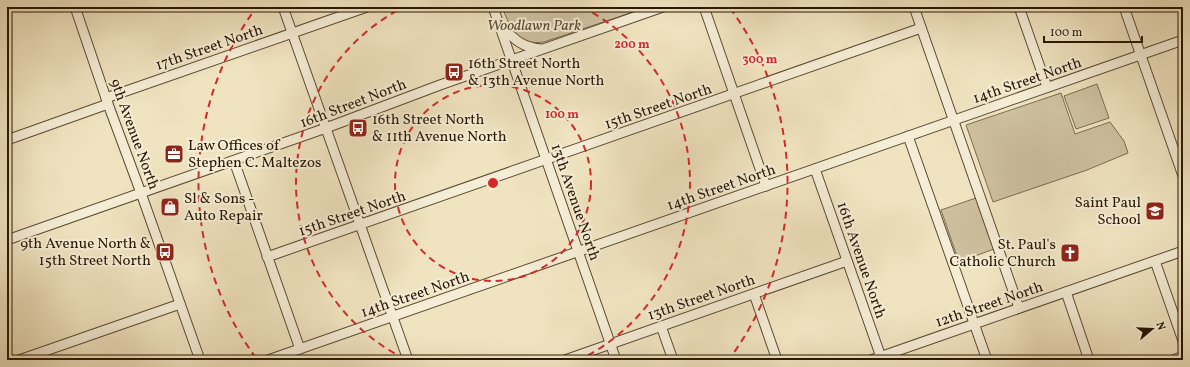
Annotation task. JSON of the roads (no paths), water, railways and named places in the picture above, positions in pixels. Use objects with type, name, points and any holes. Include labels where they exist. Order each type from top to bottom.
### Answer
[{"type":"street","name":"9th Avenue North","points":[[75,7],[107,101],[200,360]]},
{"type":"street","points":[[284,7],[408,360]]},
{"type":"street","name":"17th Street North","points":[[7,140],[107,101],[367,7]]},
{"type":"street","name":"13th Avenue North","points":[[493,7],[616,360]]},
{"type":"street","name":"16th Street North","points":[[7,240],[234,161],[440,85],[663,7]]},
{"type":"street","points":[[704,7],[766,186]]},
{"type":"street","points":[[914,7],[1019,308]]},
{"type":"street","points":[[1018,7],[1047,87]]},
{"type":"street","points":[[1124,7],[1183,176]]},
{"type":"street","points":[[498,23],[518,42],[528,47],[543,49]]},
{"type":"street","name":"15th Street North","points":[[267,257],[921,28]]},
{"type":"street","name":"14th Street North","points":[[268,360],[1183,40]]},
{"type":"street","points":[[908,136],[987,360]]},
{"type":"street","points":[[234,161],[300,349]]},
{"type":"street","name":"16th Avenue North","points":[[815,169],[881,358]]},
{"type":"street","name":"12th Street North","points":[[871,360],[881,358],[1183,251]]},
{"type":"street","name":"13th Street North","points":[[565,360],[847,261]]},
{"type":"street","points":[[1155,261],[1183,341]]},
{"type":"street","points":[[1066,292],[1090,360]]},
{"type":"street","points":[[754,294],[777,360]]},
{"type":"street","points":[[19,360],[180,304]]},
{"type":"street","points":[[661,326],[673,360]]},
{"type":"street","points":[[1173,360],[1183,356]]},
{"type":"place","name":"16th Street North & 13th Avenue North","points":[[454,72]]},
{"type":"place","name":"16th Street North & 11th Avenue North","points":[[358,128]]},
{"type":"place","name":"Law Offices of Stephen C. Maltezos","points":[[174,154]]},
{"type":"place","name":"Sl & Sons - Auto Repair","points":[[170,207]]},
{"type":"place","name":"Saint Paul School","points":[[1155,211]]},
{"type":"place","name":"9th Avenue North & 15th Street North","points":[[165,252]]},
{"type":"place","name":"St. Paul's Catholic Church","points":[[1070,253]]},
{"type":"park label","name":"Woodlawn Park","points":[[534,25]]}]
